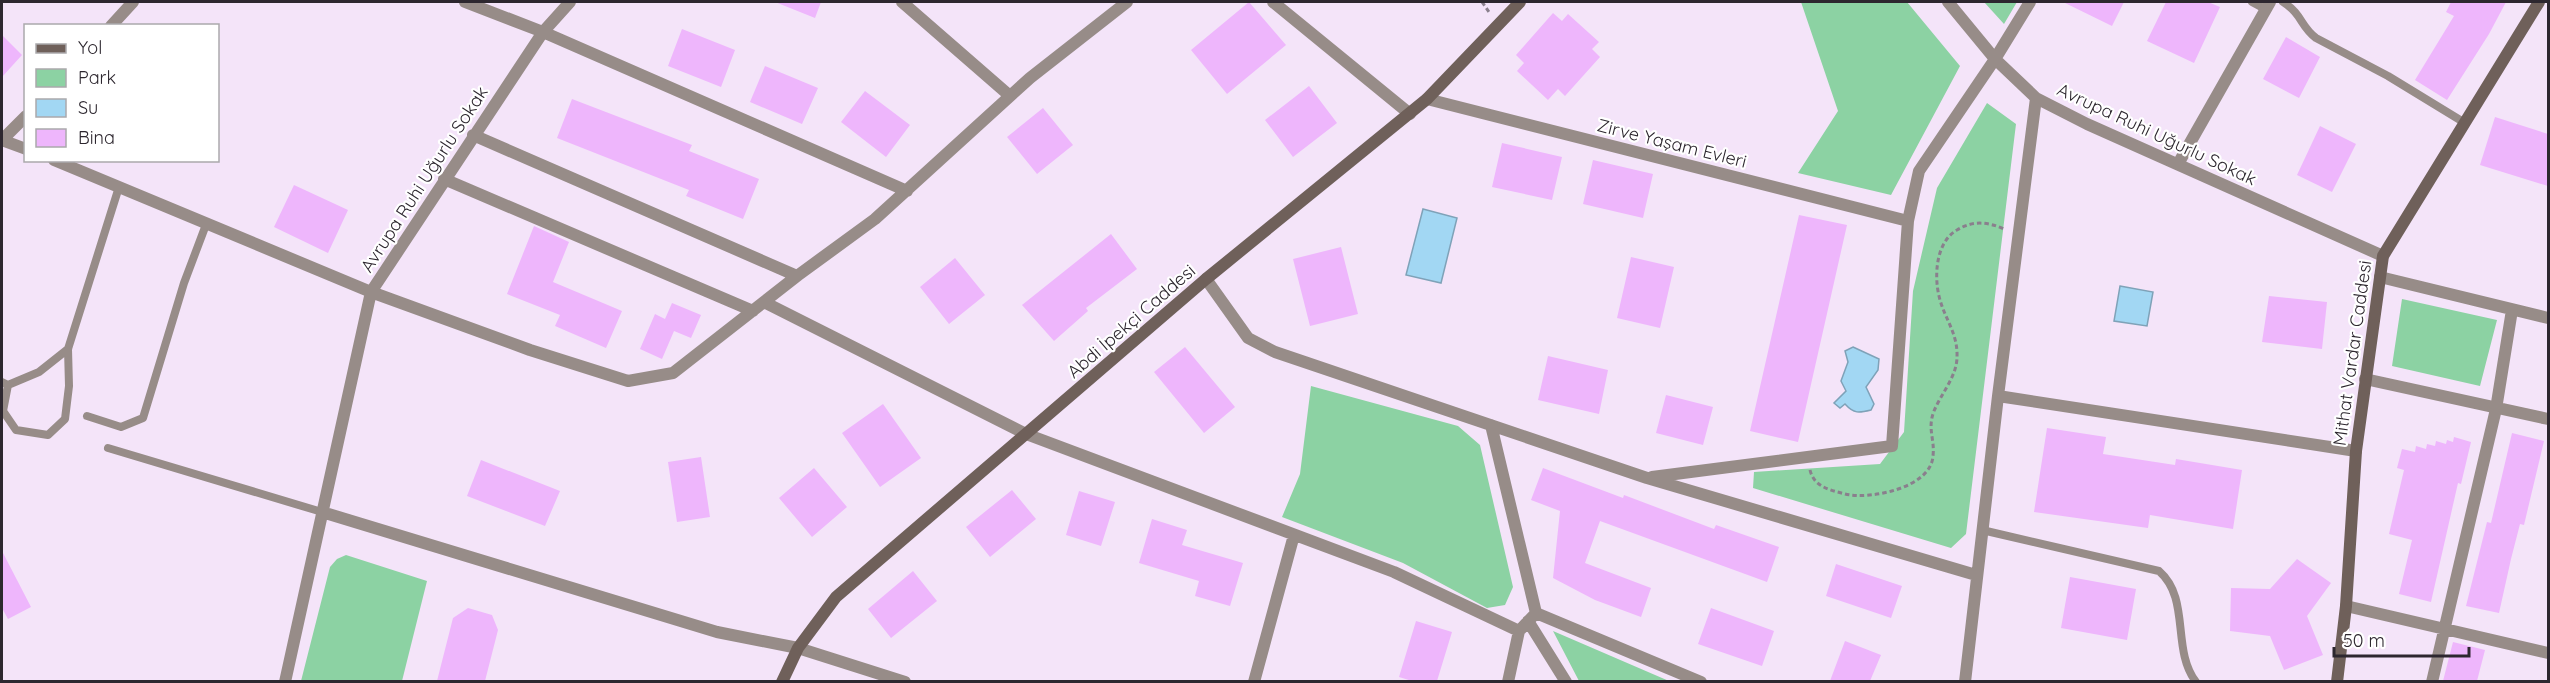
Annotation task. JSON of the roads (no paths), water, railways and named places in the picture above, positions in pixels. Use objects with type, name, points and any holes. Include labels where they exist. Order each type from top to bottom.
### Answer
[{"type":"main road","name":"Abdi İpekçi Caddesi","points":[[782,681],[798,648],[836,597],[1206,279],[1410,114],[1520,2]]},
{"type":"main road","name":"Mithat Vardar Caddesi","points":[[2337,681],[2346,606],[2356,451],[2383,256],[2539,2]]},
{"type":"street","points":[[113,24],[133,2]]},
{"type":"street","points":[[465,2],[543,32],[907,190]]},
{"type":"street","name":"Avrupa Ruhi Uğurlu Sokak","points":[[59,162],[371,292],[543,32],[570,2]]},
{"type":"street","points":[[902,2],[1010,96]]},
{"type":"street","points":[[285,681],[371,292],[530,350],[628,381],[673,373],[797,276],[875,219],[1010,96],[1127,2]]},
{"type":"street","points":[[1273,2],[1410,114]]},
{"type":"street","name":"Avrupa Ruhi Uğurlu Sokak","points":[[1948,2],[1995,60],[2036,98],[2087,124],[2383,256]]},
{"type":"street","points":[[1647,478],[1892,446],[1908,221],[1919,171],[1995,60],[2030,2]]},
{"type":"street","points":[[2178,164],[2268,5]]},
{"type":"street","points":[[1965,681],[1976,575],[2036,98]]},
{"type":"street","name":"Zirve Yaşam Evleri","points":[[1427,99],[1908,221]]},
{"type":"street","points":[[24,118],[2,140],[24,148]]},
{"type":"street","points":[[473,135],[797,276]]},
{"type":"street","points":[[444,179],[753,311]]},
{"type":"street","points":[[2380,277],[2548,318]]},
{"type":"street","points":[[1206,279],[1248,338],[1275,352],[1647,478],[1976,575]]},
{"type":"street","points":[[764,302],[1026,434],[1394,572],[1519,631]]},
{"type":"street","points":[[2432,681],[2496,409],[2512,310]]},
{"type":"street","points":[[2365,379],[2548,419]]},
{"type":"street","points":[[1998,396],[2356,451]]},
{"type":"street","points":[[1491,425],[1532,617],[1566,681]]},
{"type":"street","points":[[322,512],[717,632],[798,648],[905,681]]},
{"type":"street","points":[[1254,681],[1294,535]]},
{"type":"street","points":[[2346,606],[2548,653]]},
{"type":"street","points":[[1508,681],[1519,631],[1532,617]]},
{"type":"street","points":[[1532,617],[1701,681]]},
{"type":"lane","points":[[2252,2],[2268,5]]},
{"type":"lane","points":[[2283,2],[2299,14],[2306,31],[2316,38],[2388,76],[2465,123]]},
{"type":"lane","points":[[68,349],[39,372],[5,384],[3,411],[16,430],[48,435],[65,419],[69,386],[68,349],[119,187]]},
{"type":"lane","points":[[87,416],[121,427],[142,418],[184,283],[207,222]]},
{"type":"lane","points":[[108,448],[322,512]]},
{"type":"lane","points":[[1982,530],[2159,571],[2170,581],[2177,599],[2185,664],[2196,681]]},
{"type":"water","points":[[1423,209],[1457,218],[1441,283],[1406,275]]},
{"type":"water","points":[[2120,286],[2153,292],[2147,326],[2114,321]]},
{"type":"water","points":[[1853,347],[1879,359],[1878,370],[1866,387],[1874,404],[1871,410],[1863,412],[1854,411],[1845,404],[1840,408],[1834,403],[1846,391],[1841,381],[1848,362],[1845,351]]}]
